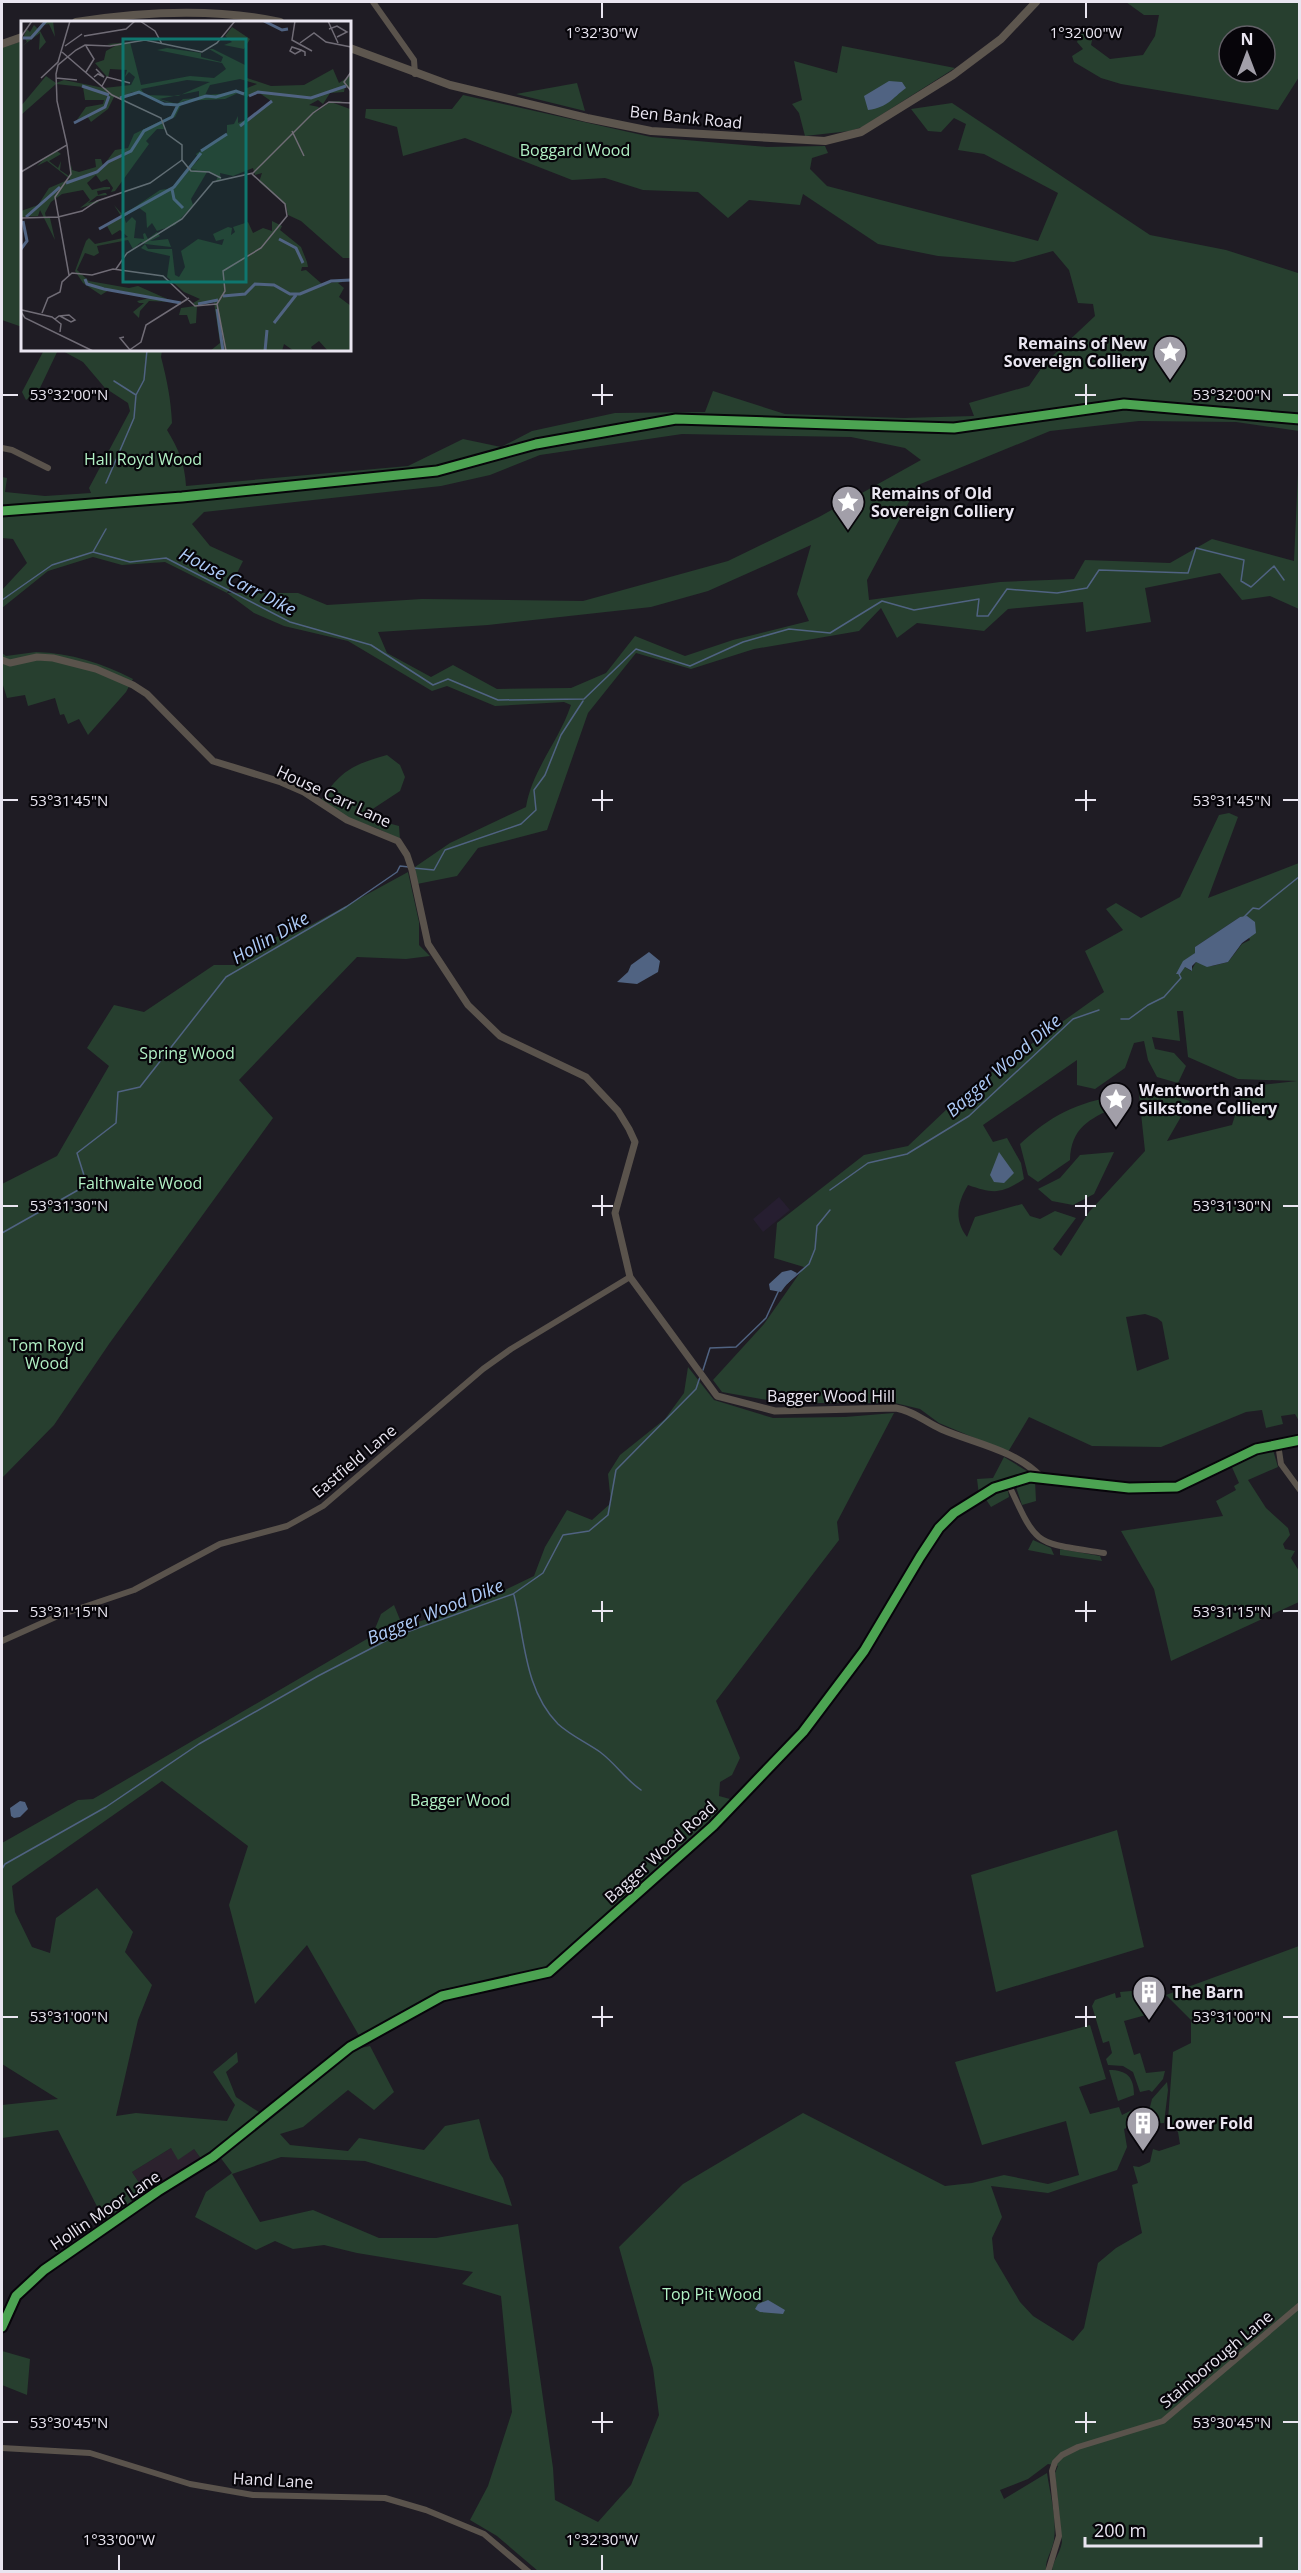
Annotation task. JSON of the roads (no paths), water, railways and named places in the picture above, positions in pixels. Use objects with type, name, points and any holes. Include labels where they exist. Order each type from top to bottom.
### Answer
[{"type":"main road","name":"Ben Bank Road","points":[[351,48],[415,74],[510,100],[651,131],[825,141],[847,137],[875,124],[972,63],[1001,39],[1036,2]]},
{"type":"main road","points":[[92,21],[191,15],[228,15],[273,21]]},
{"type":"main road","points":[[2,44],[21,37]]},
{"type":"street","points":[[373,2],[414,60],[415,74]]},
{"type":"street","points":[[2,448],[12,450],[48,468]]},
{"type":"street","name":"House Carr Lane","points":[[2,660],[10,663],[37,657],[53,658],[96,669],[133,685],[147,694],[213,761],[304,792],[347,820],[398,841],[411,867],[428,944],[468,1005],[500,1036],[586,1077],[618,1111],[635,1142],[615,1213],[630,1277]]},
{"type":"street","name":"Bagger Wood Hill","points":[[630,1277],[717,1396],[775,1411],[896,1408],[912,1411],[935,1426],[1013,1457],[1041,1477]]},
{"type":"street","name":"Eastfield Lane","points":[[2,1641],[60,1615],[117,1598],[220,1544],[287,1526],[323,1506],[483,1369],[511,1349],[630,1277]]},
{"type":"street","points":[[1041,1477],[1129,1488],[1178,1487],[1256,1449],[1299,1440]]},
{"type":"street","points":[[1278,1444],[1281,1464],[1299,1490]]},
{"type":"street","name":"Bagger Wood Road","points":[[242,2133],[350,2047],[442,1996],[549,1972],[713,1826],[803,1732],[864,1651],[920,1557],[945,1521],[994,1488],[1041,1477]]},
{"type":"street","points":[[1008,1483],[1035,1536],[1055,1545],[1104,1553]]},
{"type":"street","name":"Hollin Moor Lane","points":[[2,2326],[16,2296],[44,2270],[158,2191],[213,2157],[242,2133]]},
{"type":"street","name":"Stainborough Lane","points":[[1048,2571],[1059,2536],[1052,2471],[1055,2462],[1062,2455],[1078,2447],[1163,2421],[1299,2305]]},
{"type":"street","name":"Hand Lane","points":[[2,2448],[90,2453],[190,2484],[253,2495],[386,2498],[426,2510],[484,2534],[529,2571]]},
{"type":"water","points":[[889,81],[902,82],[906,88],[885,105],[868,110],[864,96]]},
{"type":"water","points":[[1247,916],[1255,922],[1256,933],[1242,943],[1228,962],[1207,967],[1196,962],[1192,966],[1192,971],[1185,967],[1180,974],[1176,974],[1183,961],[1195,953],[1195,947],[1240,917]]},
{"type":"water","points":[[649,952],[660,961],[658,972],[637,984],[617,982],[628,972],[631,965]]},
{"type":"water","points":[[999,1152],[1014,1173],[1004,1183],[994,1182],[990,1175]]},
{"type":"water","points":[[791,1270],[797,1273],[781,1292],[770,1290],[769,1284],[782,1272]]},
{"type":"water","points":[[20,1801],[25,1802],[28,1809],[20,1817],[14,1818],[11,1816],[10,1808]]},
{"type":"water","points":[[768,2300],[785,2310],[783,2314],[760,2312],[755,2309],[758,2304]]},
{"type":"waterway","points":[[106,483],[134,418],[136,395],[144,380],[147,351]]},
{"type":"waterway","points":[[114,381],[136,395]]},
{"type":"waterway","points":[[93,552],[106,529]]},
{"type":"waterway","name":"House Carr Dike","points":[[2,600],[52,565],[93,552],[130,562],[166,558],[290,622],[371,645],[433,685],[448,679],[498,700],[584,699],[636,649],[690,666],[743,642],[789,629],[830,633],[882,601],[914,610],[979,599],[977,616],[988,616],[1007,589],[1057,593],[1087,588],[1099,570],[1188,573],[1196,548],[1244,560],[1241,581],[1251,587],[1274,566],[1284,580]]},
{"type":"waterway","name":"Hollin Dike","points":[[413,868],[434,870],[445,850],[521,824],[536,810],[534,790],[545,775],[561,735],[583,701]]},
{"type":"waterway","name":"Hollin Dike","points":[[2,1233],[87,1185],[77,1153],[116,1123],[118,1092],[140,1087],[226,977],[346,907],[397,872],[400,866],[409,867]]},
{"type":"waterway","name":"Bagger Wood Dike","points":[[1244,917],[1253,908],[1259,909],[1300,876]]},
{"type":"waterway","name":"Bagger Wood Dike","points":[[1121,1019],[1129,1019],[1164,997],[1181,978],[1179,974]]},
{"type":"waterway","name":"Bagger Wood Dike","points":[[830,1190],[868,1163],[907,1154],[969,1116],[1073,1019],[1099,1010]]},
{"type":"waterway","name":"Bagger Wood Dike","points":[[787,1283],[809,1264],[815,1249],[817,1226],[830,1210]]},
{"type":"waterway","name":"Bagger Wood Dike","points":[[703,1370],[710,1348],[736,1347],[766,1318],[779,1290]]},
{"type":"waterway","name":"Bagger Wood Dike","points":[[2,1869],[5,1864],[106,1807],[199,1744],[318,1676],[393,1637],[513,1594],[543,1573],[563,1535],[589,1531],[608,1515],[616,1470],[696,1389],[700,1377]]},
{"type":"waterway","points":[[514,1595],[527,1663],[538,1695],[547,1710],[558,1724],[600,1752],[641,1790]]},
{"type":"place","name":"Remains of New Sovereign Colliery","points":[[1170,381]]},
{"type":"place","name":"Remains of Old Sovereign Colliery","points":[[848,531]]},
{"type":"place","name":"Wentworth and Silkstone Colliery","points":[[1116,1128]]},
{"type":"place","name":"The Barn","points":[[1149,2021]]},
{"type":"place","name":"Lower Fold","points":[[1143,2152]]},
{"type":"park label","name":"Boggard Wood","points":[[575,150]]},
{"type":"park label","name":"Hall Royd Wood","points":[[143,459]]},
{"type":"park label","name":"Spring Wood","points":[[187,1053]]},
{"type":"park label","name":"Falthwaite Wood","points":[[140,1183]]},
{"type":"park label","name":"Tom Royd Wood","points":[[47,1354]]},
{"type":"park label","name":"Bagger Wood","points":[[460,1800]]},
{"type":"park label","name":"Top Pit Wood","points":[[712,2294]]}]
